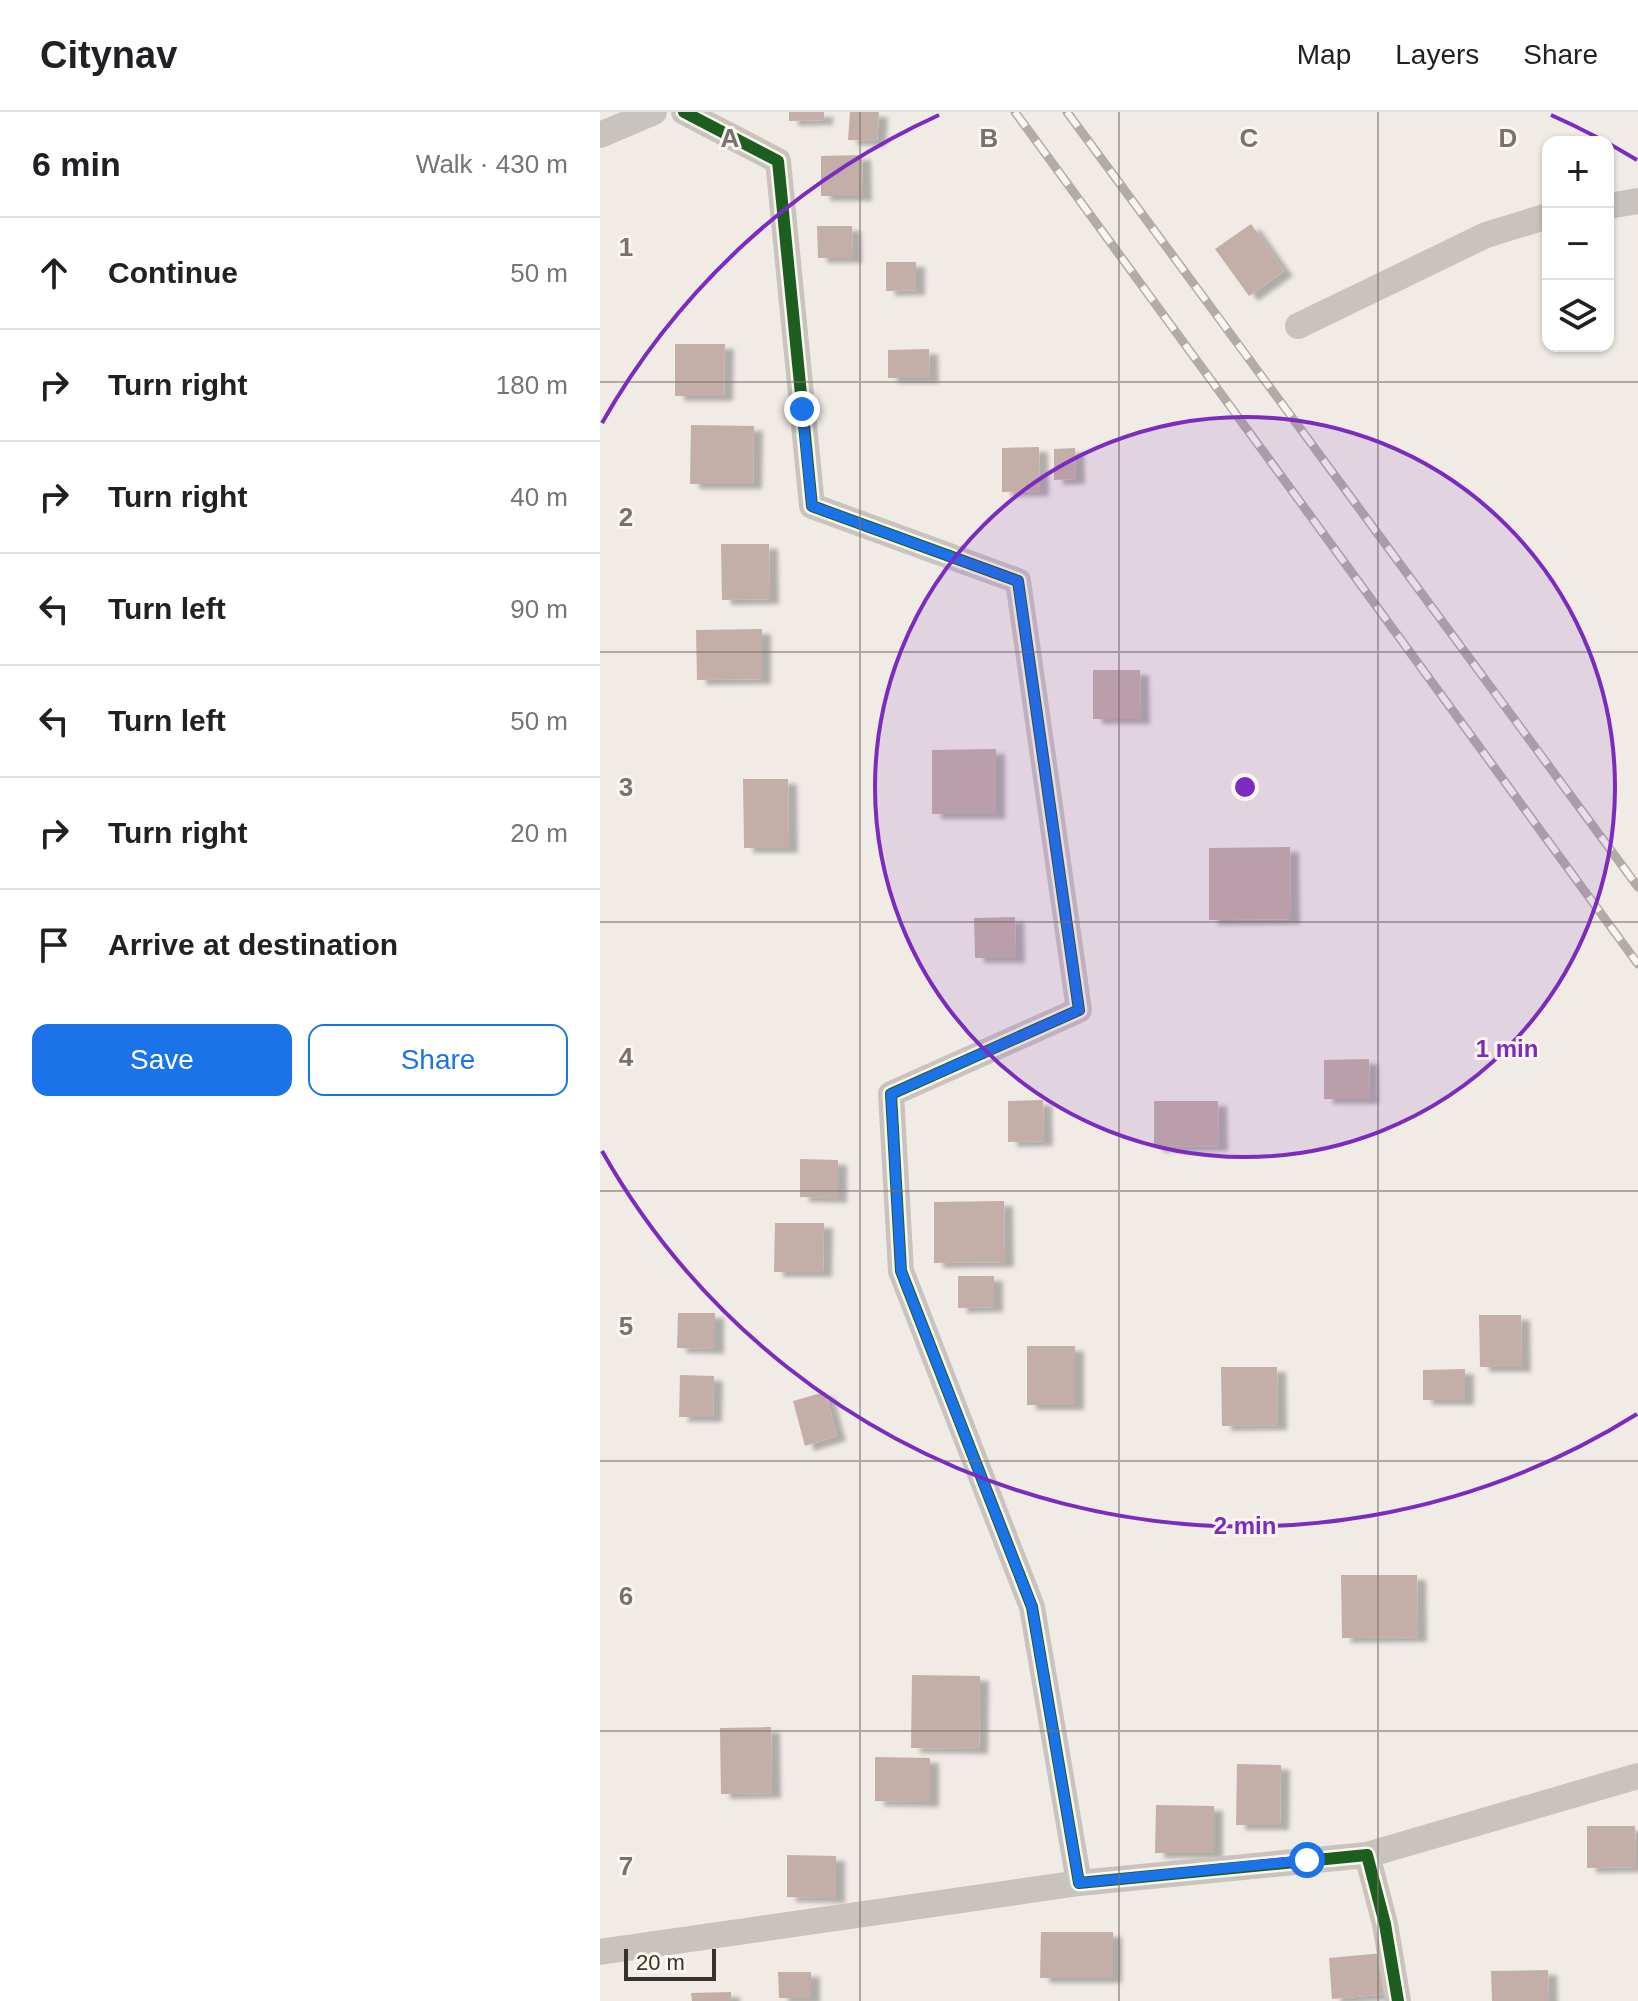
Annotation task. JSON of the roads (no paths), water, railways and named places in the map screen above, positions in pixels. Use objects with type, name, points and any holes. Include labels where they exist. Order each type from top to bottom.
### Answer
[{"type":"street","points":[[600,135],[654,112]]},
{"type":"street","points":[[684,112],[778,161],[812,506],[1018,581],[1079,1010],[891,1094],[901,1271],[1032,1607],[1079,1883]]},
{"type":"street","points":[[1614,205],[1638,201]]},
{"type":"street","points":[[1298,326],[1486,235],[1542,218]]},
{"type":"street","points":[[600,1952],[1079,1883],[1367,1855],[1638,1776]]},
{"type":"street","points":[[1367,1855],[1385,1924],[1398,2001]]},
{"type":"railway","points":[[1015,112],[1638,964]]},
{"type":"railway","points":[[1067,112],[1638,887]]}]
